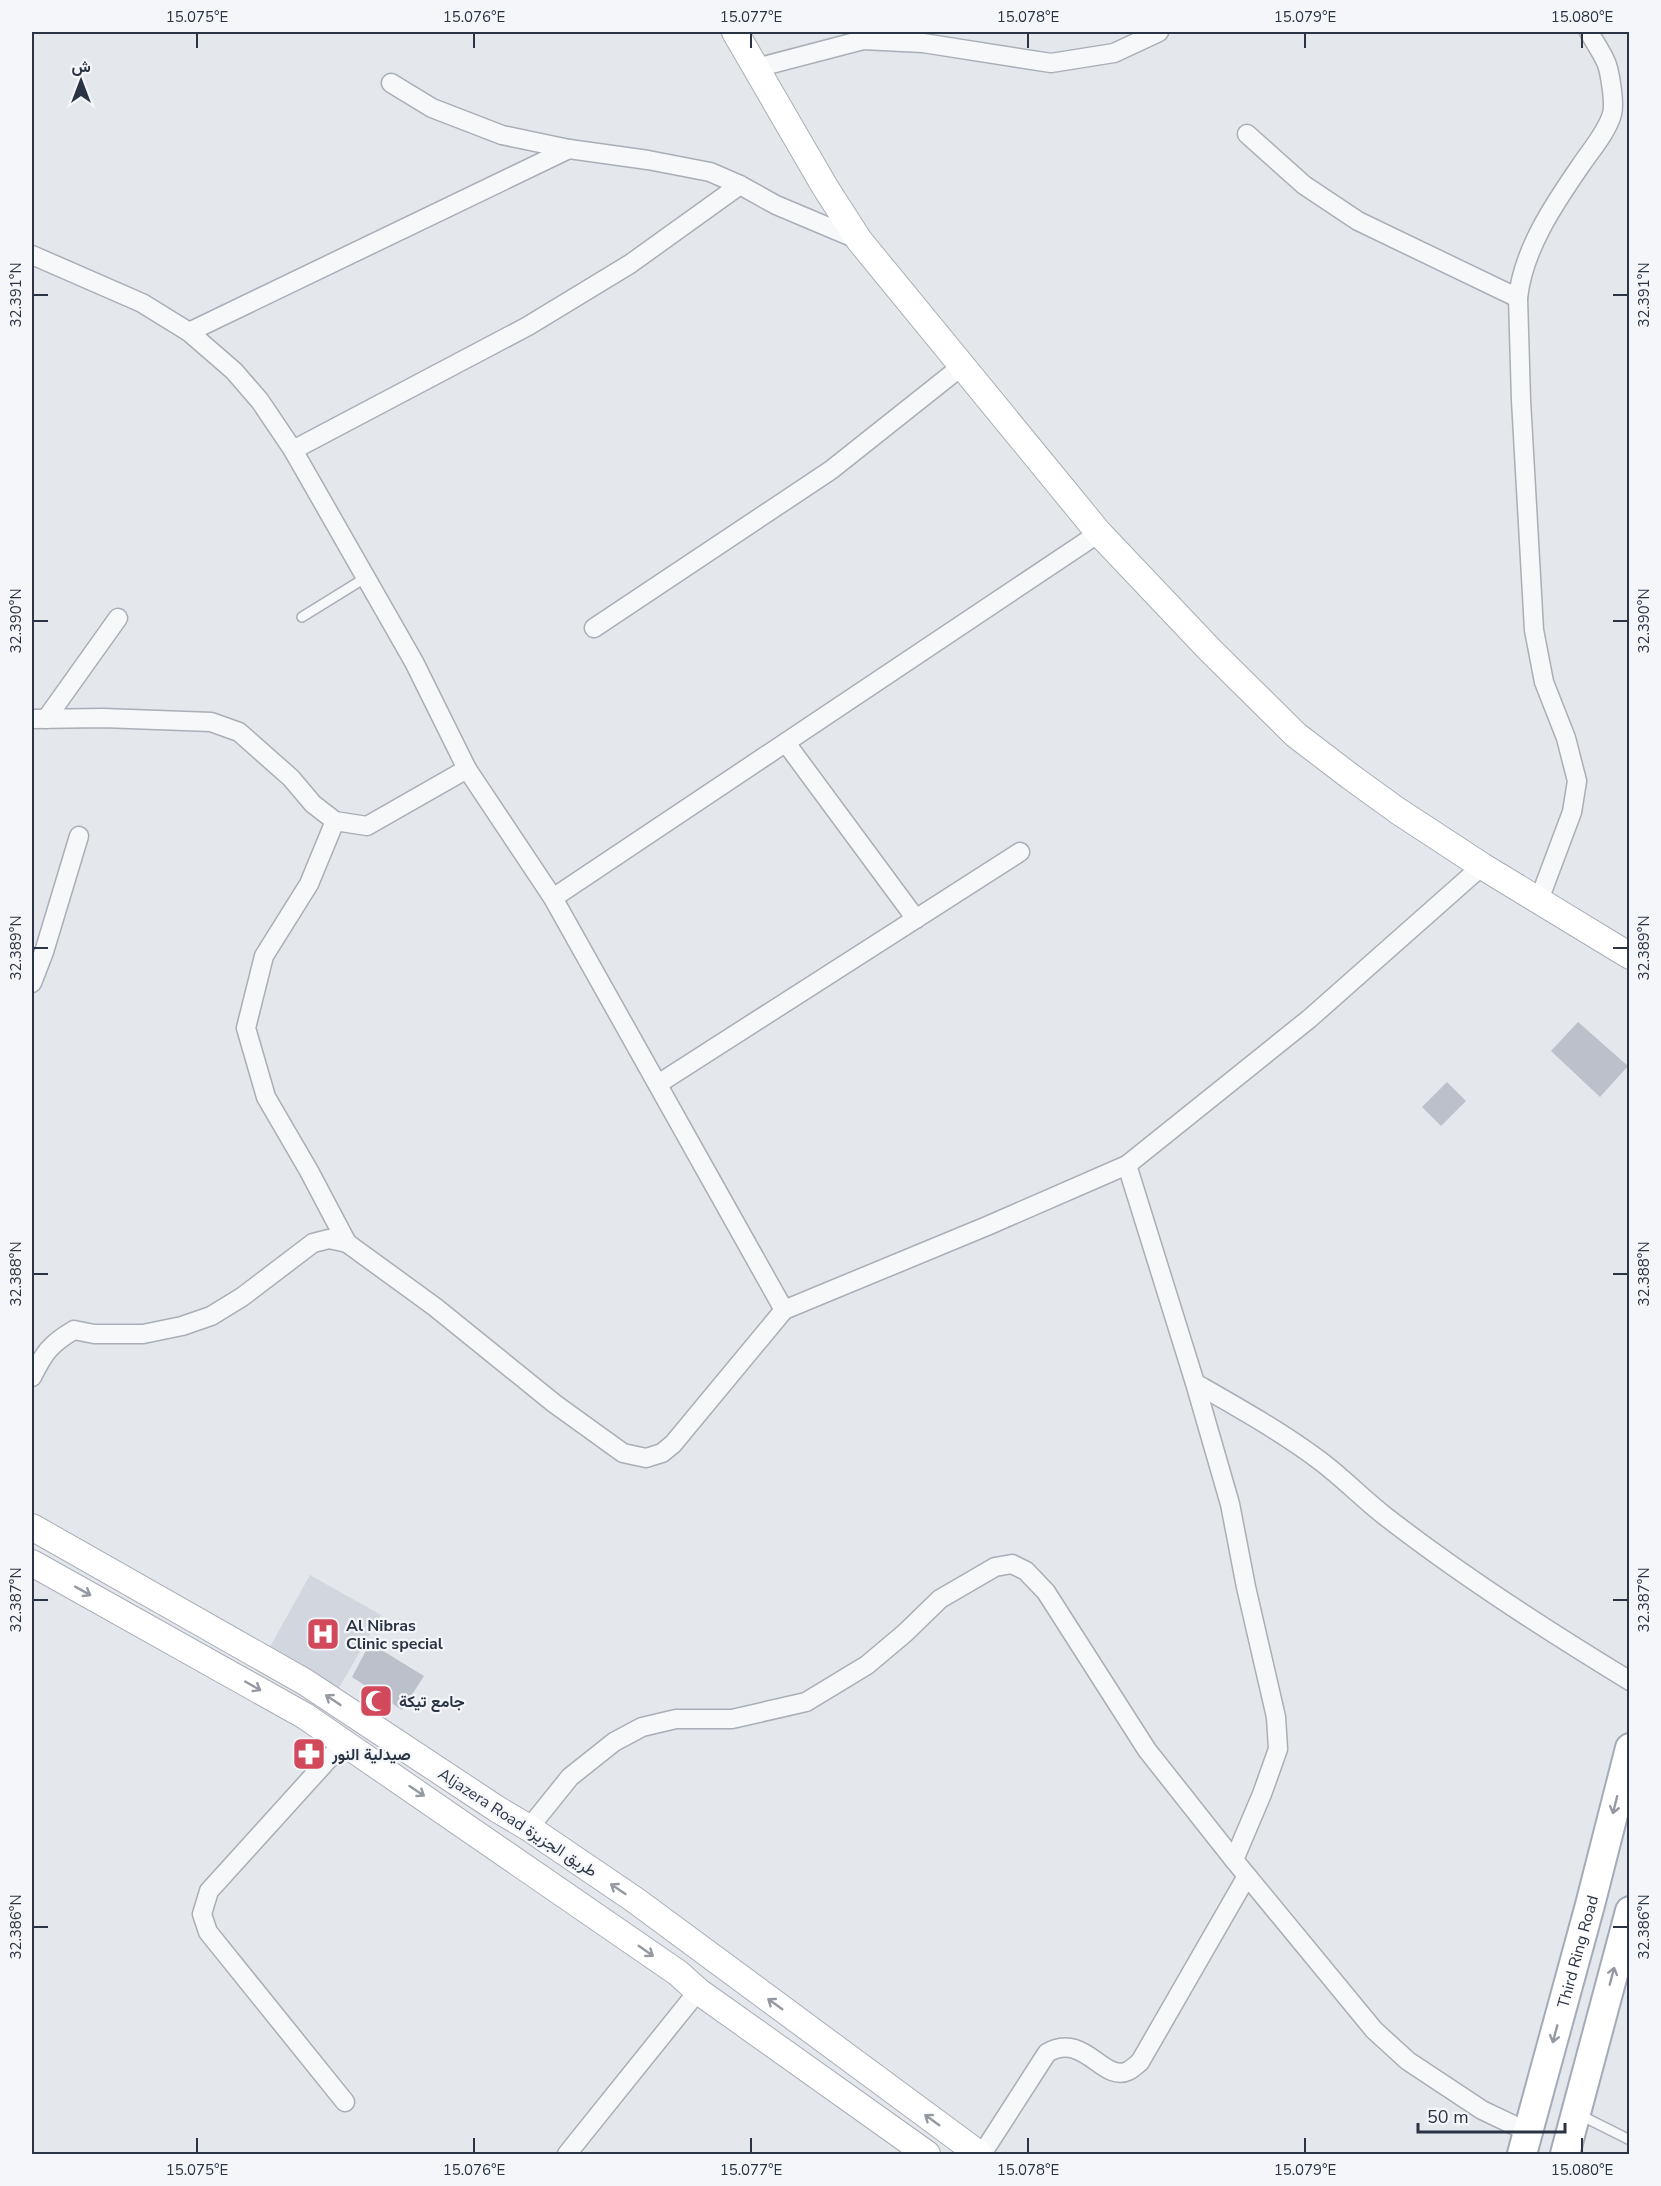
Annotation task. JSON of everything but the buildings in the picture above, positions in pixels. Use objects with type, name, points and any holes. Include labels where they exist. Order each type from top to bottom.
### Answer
[{"type":"main road","points":[[735,32],[825,187],[859,240],[1099,533],[1210,650],[1296,735],[1398,811],[1482,866],[1629,956]]},
{"type":"main road","name":"Aljazera Road طريق الجزيزة","points":[[32,1527],[305,1682],[497,1809],[529,1827],[635,1900],[981,2154]]},
{"type":"main road","name":"Aljazera Road طريق الجزيزة","points":[[32,1563],[305,1716],[669,1966],[698,1991],[927,2154]]},
{"type":"main road","name":"Third Ring Road","points":[[1525,2143],[1587,1916],[1629,1748]]},
{"type":"main road","points":[[1565,2154],[1625,1947],[1629,1911]]},
{"type":"street","points":[[756,68],[863,40],[923,43],[1051,63],[1114,53],[1159,32]]},
{"type":"street","points":[[1539,900],[1572,812],[1577,781],[1566,738],[1544,682],[1534,630],[1521,400],[1518,298],[1520,282],[1530,250],[1572,177],[1600,138],[1613,113],[1612,91],[1606,62],[1589,32]]},
{"type":"street","points":[[391,84],[432,108],[502,135],[569,149],[648,160],[710,172],[776,205],[859,240]]},
{"type":"street","points":[[1247,134],[1304,185],[1358,220],[1518,298]]},
{"type":"street","points":[[189,332],[569,149]]},
{"type":"street","points":[[293,450],[528,326],[630,264],[740,185]]},
{"type":"street","points":[[32,256],[142,303],[189,332],[234,371],[260,401],[293,450],[414,662],[467,769],[553,898],[784,1310]]},
{"type":"street","points":[[594,628],[831,470],[962,366]]},
{"type":"street","points":[[553,898],[1099,533]]},
{"type":"street","points":[[39,719],[118,618]]},
{"type":"street","points":[[39,719],[103,718],[211,722],[239,732],[291,778],[313,804],[335,821],[366,826],[467,769]]},
{"type":"street","points":[[786,743],[916,919]]},
{"type":"street","points":[[335,821],[309,884],[264,956],[246,1028],[266,1097],[347,1243]]},
{"type":"street","points":[[32,983],[44,952],[79,836]]},
{"type":"street","points":[[658,1084],[1020,852]]},
{"type":"street","points":[[32,1377],[41,1359],[54,1342],[74,1330],[94,1334],[143,1334],[182,1326],[212,1316],[242,1297],[312,1243],[329,1239],[347,1243],[435,1307],[555,1404],[624,1453],[646,1458],[662,1453],[673,1444],[784,1310],[1127,1165],[1309,1019],[1482,866]]},
{"type":"street","points":[[1127,1165],[1230,1504],[1246,1587],[1276,1717],[1278,1749],[1234,1860]]},
{"type":"street","points":[[1195,1383],[1273,1428],[1320,1460],[1384,1516],[1535,1622],[1629,1682]]},
{"type":"street","points":[[529,1827],[570,1777],[614,1742],[642,1727],[676,1719],[732,1719],[806,1702],[867,1665],[940,1599],[994,1567],[1012,1564],[1026,1571],[1046,1592],[1147,1749],[1234,1860],[1374,2030],[1408,2061],[1482,2110],[1525,2143]]},
{"type":"street","points":[[344,1742],[209,1891],[202,1914],[208,1932],[345,2102]]},
{"type":"street","points":[[981,2154],[1047,2053],[1058,2047],[1075,2048],[1114,2072],[1127,2072],[1140,2062],[1247,1876]]},
{"type":"street","points":[[567,2154],[698,1991]]},
{"type":"lane","points":[[302,617],[365,578]]},
{"type":"lane","points":[[1576,2113],[1629,2140]]},
{"type":"shaded area","name":"Al Nibras Clinic special","points":[[310,1575],[381,1615],[336,1693],[266,1654]]},
{"type":"place","name":"Al Nibras Clinic special","points":[[323,1634]]},
{"type":"place","name":"جامع تيكة","points":[[376,1701]]},
{"type":"place","name":"صيدلية النور","points":[[309,1754]]}]
